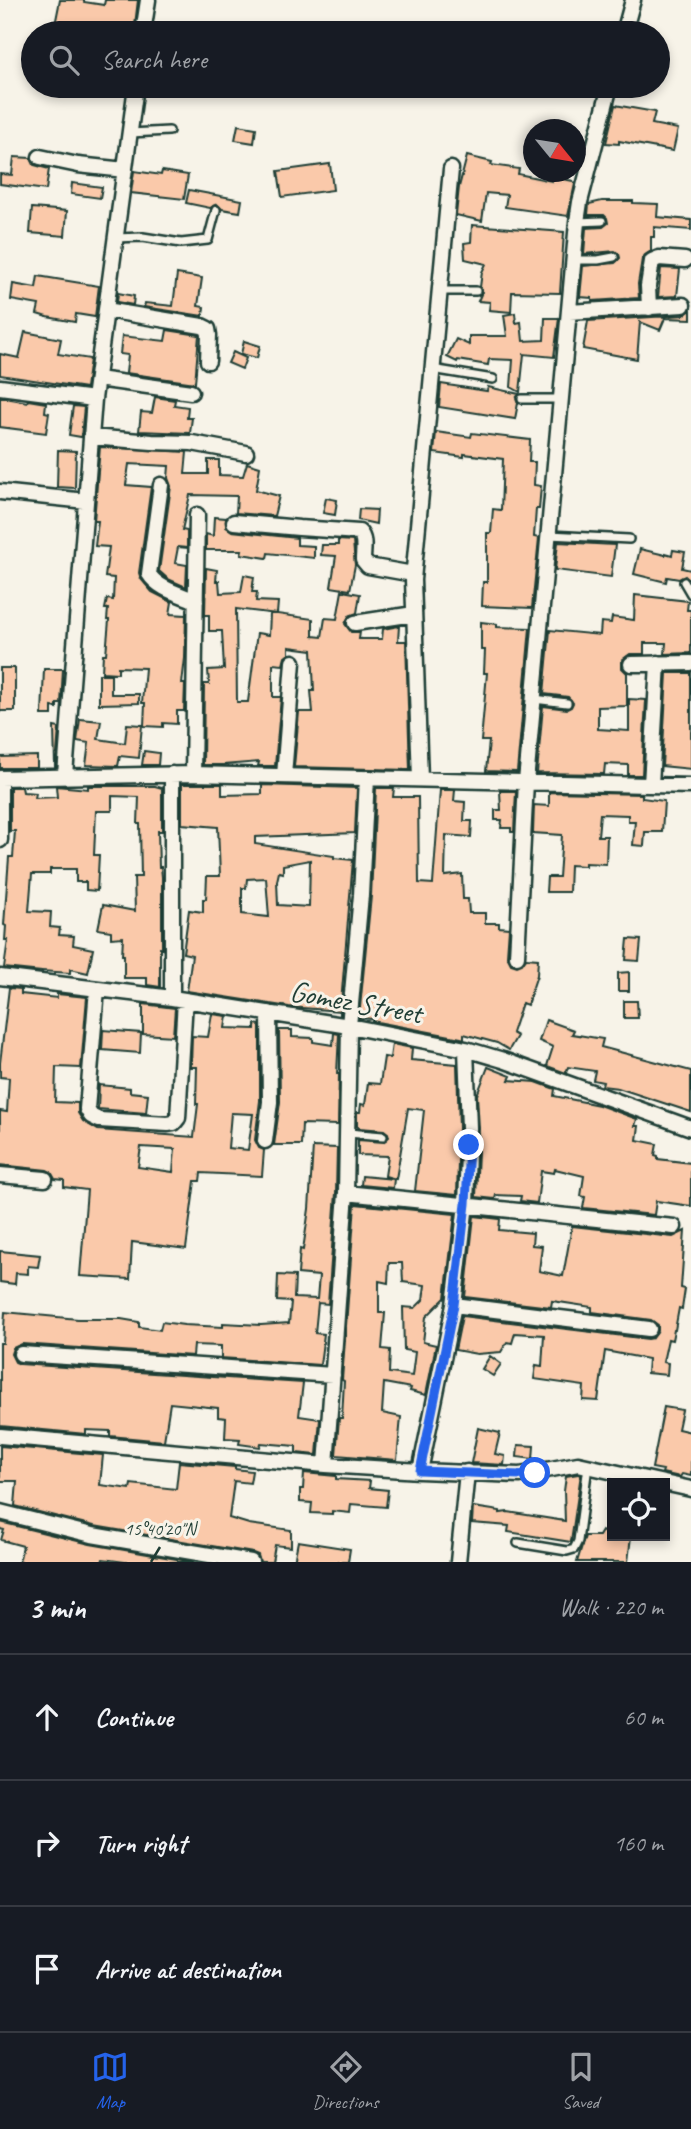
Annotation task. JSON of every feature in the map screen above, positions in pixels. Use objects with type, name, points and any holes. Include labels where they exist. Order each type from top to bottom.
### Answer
[{"type":"street","points":[[145,21],[148,0]]},
{"type":"street","points":[[627,21],[633,0]]},
{"type":"street","points":[[65,775],[94,399],[134,98]]},
{"type":"street","points":[[517,956],[526,782],[577,222],[607,98]]},
{"type":"street","points":[[40,157],[78,165],[125,170]]},
{"type":"street","points":[[421,779],[413,574],[451,169]]},
{"type":"street","points":[[649,308],[648,286],[652,261],[659,258],[685,260]]},
{"type":"street","points":[[569,312],[683,305]]},
{"type":"street","points":[[106,310],[202,326],[208,329],[208,361]]},
{"type":"street","points":[[97,379],[191,392]]},
{"type":"street","points":[[0,387],[94,399]]},
{"type":"street","points":[[91,437],[192,443],[246,453]]},
{"type":"street","points":[[162,485],[149,573],[160,585],[196,601]]},
{"type":"street","points":[[0,492],[86,501]]},
{"type":"street","points":[[193,774],[197,515]]},
{"type":"street","points":[[234,522],[359,532],[364,544],[363,560],[368,566],[413,574]]},
{"type":"street","points":[[355,623],[414,614]]},
{"type":"street","points":[[284,776],[293,662]]},
{"type":"street","points":[[651,785],[658,663]]},
{"type":"street","points":[[631,664],[691,663]]},
{"type":"street","points":[[96,989],[87,1109],[90,1116],[99,1120],[174,1123],[178,1118],[178,999],[172,774]]},
{"type":"street","points":[[0,840],[0,778],[193,774],[691,786]]},
{"type":"street","points":[[327,1465],[346,1193],[349,1026],[361,895],[367,778]]},
{"type":"street","name":"Gomez Street","points":[[0,977],[269,1013],[466,1049],[691,1128]]},
{"type":"street","points":[[265,1141],[270,1102],[269,1013]]},
{"type":"street","points":[[420,1471],[454,1305],[466,1204],[469,1128],[466,1049]]},
{"type":"street","points":[[0,1175],[45,1179]]},
{"type":"street","points":[[346,1193],[674,1227]]},
{"type":"street","points":[[454,1305],[649,1329]]},
{"type":"street","points":[[20,1354],[333,1376]]},
{"type":"street","points":[[0,1436],[420,1471],[520,1475],[578,1464],[691,1489]]},
{"type":"street","points":[[458,1562],[467,1472]]},
{"type":"street","points":[[0,1512],[92,1535],[251,1562]]},
{"type":"lane","points":[[130,133],[169,131]]},
{"type":"lane","points":[[115,238],[143,237],[181,243],[203,242],[208,240],[216,210]]},
{"type":"lane","points":[[577,222],[602,221]]},
{"type":"lane","points":[[574,260],[614,257]]},
{"type":"lane","points":[[439,292],[476,291]]},
{"type":"lane","points":[[432,369],[493,379]]},
{"type":"lane","points":[[522,398],[561,399]]},
{"type":"lane","points":[[548,535],[629,539]]},
{"type":"lane","points":[[684,582],[691,594]]},
{"type":"lane","points":[[534,699],[567,703]]},
{"type":"lane","points":[[347,1133],[383,1136]]},
{"type":"lane","points":[[518,1543],[567,1551],[574,1549],[578,1541],[588,1465]]},
{"type":"building","points":[[60,0],[84,0],[104,5],[105,0],[138,0],[135,21],[56,21]]},
{"type":"building","points":[[615,105],[655,112],[652,124],[678,129],[673,151],[619,141],[619,144],[606,143]]},
{"type":"building","points":[[238,125],[256,128],[254,143],[235,140]]},
{"type":"building","points":[[467,156],[492,162],[491,165],[519,169],[518,174],[523,175],[523,182],[575,184],[568,216],[505,207],[507,195],[486,193],[482,221],[456,215],[459,187]]},
{"type":"building","points":[[14,157],[31,158],[34,165],[49,169],[46,190],[0,184],[0,174],[12,175]]},
{"type":"building","points":[[330,164],[333,190],[282,197],[278,171]]},
{"type":"building","points":[[134,171],[188,175],[184,199],[131,193]]},
{"type":"building","points":[[72,183],[102,187],[100,198],[71,194]]},
{"type":"building","points":[[189,190],[242,200],[240,212],[222,209],[217,204],[210,208],[186,203]]},
{"type":"building","points":[[602,201],[658,204],[657,217],[691,220],[691,230],[654,227],[651,251],[642,259],[639,298],[592,301],[592,298],[580,297],[583,266],[615,263],[620,258],[615,251],[584,254],[586,228],[603,227],[608,223],[604,215],[588,215],[589,204]]},
{"type":"building","points":[[32,208],[67,211],[65,236],[30,233]]},
{"type":"building","points":[[472,225],[564,232],[560,293],[512,292],[511,312],[489,310],[490,302],[478,301],[482,292],[482,272],[486,264],[465,259],[464,243],[471,242]]},
{"type":"building","points":[[661,268],[680,269],[677,296],[658,297]]},
{"type":"building","points":[[177,274],[202,278],[198,306],[204,307],[203,316],[144,307],[145,303],[173,306]]},
{"type":"building","points":[[38,276],[99,286],[95,317],[76,314],[75,322],[47,317],[37,314],[39,305],[11,300],[13,284],[36,288]]},
{"type":"building","points":[[118,293],[134,296],[133,305],[117,302]]},
{"type":"building","points":[[691,310],[691,319],[665,318],[660,330],[640,322],[637,359],[583,349],[588,321],[684,315]]},
{"type":"building","points":[[515,313],[516,323],[521,322],[523,341],[544,340],[545,318],[559,318],[554,357],[524,354],[520,392],[511,387],[513,360],[489,359],[488,365],[457,362],[447,357],[456,339],[469,345],[469,336],[507,336],[504,315]]},
{"type":"building","points":[[167,330],[199,335],[195,383],[126,373],[128,355],[120,354],[122,336],[165,341]]},
{"type":"building","points":[[25,332],[61,339],[58,354],[90,359],[86,388],[0,375],[0,354],[19,358]]},
{"type":"building","points":[[244,341],[260,346],[257,358],[241,354]]},
{"type":"building","points":[[233,352],[246,358],[242,369],[228,363]]},
{"type":"building","points":[[441,384],[487,391],[488,387],[519,394],[516,398],[518,403],[515,419],[439,407]]},
{"type":"building","points":[[0,397],[46,403],[45,412],[49,413],[46,433],[0,427]]},
{"type":"building","points":[[155,397],[175,400],[174,405],[188,407],[187,418],[192,418],[190,433],[139,431],[141,412],[152,413]]},
{"type":"building","points":[[73,406],[84,407],[81,437],[69,435]]},
{"type":"building","points":[[436,432],[530,440],[529,462],[535,462],[534,485],[541,486],[539,509],[536,509],[534,537],[539,538],[532,608],[482,606],[483,582],[487,582],[487,533],[491,533],[493,509],[501,510],[503,459],[434,453]]},
{"type":"building","points":[[100,447],[187,452],[185,474],[208,474],[208,460],[219,460],[219,475],[243,476],[247,463],[260,467],[256,490],[279,496],[274,516],[236,513],[237,496],[190,495],[182,530],[187,531],[187,548],[178,547],[175,563],[187,565],[186,587],[168,579],[159,571],[171,486],[168,478],[169,466],[129,464],[126,485],[151,487],[139,573],[141,579],[152,592],[172,602],[170,614],[186,615],[182,684],[185,684],[184,711],[177,711],[177,724],[163,723],[163,727],[144,726],[145,703],[142,703],[145,668],[118,667],[118,673],[102,672],[109,620],[108,609],[105,609],[107,599],[113,600],[114,578],[105,577],[109,547],[95,546],[98,521],[94,521]]},
{"type":"building","points":[[58,450],[76,451],[75,488],[57,487]]},
{"type":"building","points":[[326,498],[337,500],[335,515],[323,513]]},
{"type":"building","points":[[359,509],[377,510],[376,524],[358,520]]},
{"type":"building","points":[[214,517],[226,518],[226,527],[232,531],[297,538],[297,545],[314,546],[314,558],[268,553],[267,558],[241,554],[242,550],[206,550],[206,534],[213,536]]},
{"type":"building","points":[[338,540],[353,541],[355,565],[350,590],[331,587],[336,556],[321,555],[322,545],[338,545]]},
{"type":"building","points":[[558,542],[615,545],[611,577],[555,570]]},
{"type":"building","points":[[640,549],[665,555],[672,555],[673,550],[685,552],[682,568],[691,570],[691,582],[685,576],[679,579],[667,577],[666,582],[634,574]]},
{"type":"building","points":[[206,568],[217,570],[216,581],[219,581],[220,593],[241,592],[244,575],[254,577],[252,592],[257,592],[256,601],[278,602],[277,614],[313,619],[313,636],[322,637],[325,618],[337,619],[342,591],[360,594],[357,613],[349,616],[345,624],[351,632],[360,632],[359,639],[382,639],[383,629],[399,626],[398,641],[406,641],[410,770],[294,767],[299,712],[313,712],[311,691],[314,691],[312,650],[289,647],[289,654],[283,665],[273,664],[273,697],[281,697],[275,766],[258,766],[259,762],[203,765],[204,684],[209,684],[208,670],[224,669],[222,631],[209,631],[209,615],[205,615]],"holes":[[[236,609],[277,614],[270,614],[269,635],[257,633],[248,702],[237,702]]]},
{"type":"building","points":[[635,595],[688,601],[687,610],[691,610],[691,653],[665,654],[666,643],[644,643],[644,654],[630,654],[622,660],[622,668],[627,673],[627,706],[598,707],[598,729],[629,731],[629,699],[646,700],[642,775],[628,775],[628,765],[605,764],[604,774],[537,773],[543,706],[567,709],[573,703],[568,697],[544,694],[550,630],[600,635],[601,622],[611,623],[612,617],[634,620]]},
{"type":"building","points":[[481,622],[497,624],[497,627],[530,628],[517,772],[486,771],[489,741],[481,741],[487,673],[484,673],[485,650],[481,650]]},
{"type":"building","points":[[0,668],[15,668],[15,711],[0,711]]},
{"type":"building","points":[[44,669],[63,669],[61,704],[57,704],[57,708],[52,707],[52,715],[42,715]]},
{"type":"building","points":[[667,673],[691,673],[691,769],[662,766]]},
{"type":"building","points":[[99,674],[111,674],[111,694],[139,694],[139,703],[99,704]]},
{"type":"building","points":[[80,719],[101,721],[98,739],[125,743],[127,724],[142,725],[139,758],[120,756],[118,766],[86,765],[89,743],[77,741]]},
{"type":"building","points":[[54,727],[59,728],[56,767],[55,767]]},
{"type":"building","points":[[144,751],[159,753],[158,765],[142,765]]},
{"type":"building","points":[[37,756],[37,768],[0,768],[0,757]]},
{"type":"building","points":[[182,784],[222,784],[222,795],[262,794],[262,785],[357,788],[355,833],[255,837],[255,844],[353,860],[340,1015],[340,1011],[289,1007],[187,991],[192,955],[183,953],[189,910],[203,912],[207,876],[220,876],[218,827],[182,824]],"holes":[[[310,860],[309,907],[278,905],[277,881],[279,872],[283,873],[283,865]],[[266,878],[269,917],[242,914],[242,888],[246,888],[247,879]]]},
{"type":"building","points":[[56,786],[88,789],[88,786],[162,788],[162,831],[158,831],[159,867],[162,877],[160,987],[147,985],[147,978],[124,978],[123,937],[111,938],[111,931],[98,929],[103,905],[135,911],[134,877],[141,877],[139,797],[112,796],[112,811],[96,811],[94,855],[99,855],[97,891],[86,890],[86,882],[76,882],[76,869],[50,869],[50,874],[32,874],[29,911],[51,912],[50,927],[60,928],[59,935],[74,936],[73,945],[93,949],[88,973],[70,969],[70,973],[4,968],[8,940],[5,940],[4,925],[9,857],[13,857],[15,831],[10,831],[10,787],[22,787],[23,792],[36,793],[35,798],[57,797]]},
{"type":"building","points":[[376,788],[394,788],[393,797],[418,797],[419,883],[433,884],[440,790],[455,790],[454,801],[465,802],[464,821],[472,821],[471,837],[446,835],[445,876],[462,874],[463,899],[468,899],[469,913],[485,913],[485,923],[499,923],[499,927],[509,928],[507,956],[511,964],[522,964],[526,958],[538,959],[537,975],[527,1005],[522,1003],[512,1033],[517,1036],[509,1050],[497,1043],[464,1034],[464,1039],[359,1018],[371,896]]},
{"type":"building","points":[[500,791],[516,791],[514,832],[511,832],[511,828],[501,828],[502,820],[495,820],[495,810],[501,810]]},
{"type":"building","points":[[549,792],[642,794],[642,798],[664,801],[662,832],[645,832],[644,846],[633,845],[635,821],[628,821],[628,815],[600,814],[598,836],[607,836],[606,864],[570,865],[569,892],[546,892],[547,877],[559,877],[562,835],[533,833],[534,805],[549,806]]},
{"type":"building","points":[[628,939],[641,940],[639,961],[626,960]]},
{"type":"building","points":[[629,972],[629,991],[618,991],[618,973]]},
{"type":"building","points":[[9,988],[21,989],[21,994],[57,998],[57,994],[87,997],[81,1068],[56,1067],[55,1102],[78,1103],[78,1113],[83,1121],[98,1130],[194,1137],[198,1104],[197,1067],[191,1067],[192,1036],[208,1037],[212,1014],[227,1016],[225,1028],[255,1029],[255,1024],[260,1025],[260,1101],[255,1140],[259,1148],[264,1150],[262,1176],[201,1173],[200,1181],[195,1181],[186,1249],[132,1242],[130,1279],[80,1276],[87,1190],[64,1187],[64,1180],[55,1179],[47,1170],[0,1165],[0,1111],[7,1112],[9,1078],[0,1077]],"holes":[[[231,1113],[253,1114],[248,1150],[228,1148]],[[141,1147],[175,1149],[173,1172],[138,1167]]]},
{"type":"building","points":[[624,1001],[637,1001],[638,1018],[624,1018]]},
{"type":"building","points":[[143,1004],[175,1008],[173,1036],[143,1034]]},
{"type":"building","points":[[546,1020],[574,1030],[572,1034],[603,1039],[601,1047],[691,1071],[691,1112],[618,1088],[602,1086],[603,1082],[593,1080],[595,1071],[568,1067],[566,1073],[547,1066],[553,1047],[539,1041]]},
{"type":"building","points":[[103,1030],[141,1033],[140,1053],[102,1050]]},
{"type":"building","points":[[279,1030],[292,1030],[292,1037],[313,1038],[313,1042],[333,1045],[334,1033],[339,1034],[338,1125],[302,1124],[301,1145],[274,1145],[280,1102]]},
{"type":"building","points":[[392,1044],[412,1048],[411,1060],[457,1064],[457,1195],[415,1191],[424,1110],[408,1108],[396,1179],[385,1176],[388,1156],[358,1155],[358,1140],[383,1142],[389,1137],[384,1130],[359,1128],[357,1112],[360,1112],[361,1104],[365,1105],[368,1083],[380,1084],[384,1057],[390,1058]]},
{"type":"building","points":[[488,1067],[511,1076],[509,1080],[536,1082],[555,1089],[554,1096],[599,1105],[637,1119],[637,1140],[657,1144],[655,1155],[658,1159],[691,1163],[691,1206],[656,1201],[654,1215],[583,1208],[585,1197],[581,1196],[584,1176],[555,1169],[554,1173],[541,1171],[537,1203],[520,1201],[521,1196],[496,1195],[495,1199],[476,1197],[479,1128],[477,1095]]},
{"type":"building","points":[[99,1085],[130,1088],[130,1092],[148,1094],[146,1113],[98,1109]]},
{"type":"building","points":[[313,1147],[337,1148],[328,1304],[318,1303],[315,1333],[324,1334],[320,1365],[221,1358],[221,1346],[194,1345],[193,1356],[22,1344],[13,1348],[11,1354],[15,1362],[20,1364],[303,1383],[299,1416],[320,1419],[317,1455],[296,1453],[296,1446],[261,1443],[260,1447],[239,1444],[240,1439],[225,1438],[226,1418],[218,1417],[218,1408],[170,1403],[164,1441],[110,1436],[110,1431],[86,1430],[86,1434],[0,1426],[0,1343],[3,1343],[5,1312],[78,1319],[121,1319],[139,1322],[139,1327],[160,1330],[162,1322],[223,1327],[223,1323],[289,1323],[291,1302],[277,1301],[278,1275],[295,1276],[294,1298],[317,1299],[319,1276],[298,1274],[300,1249],[303,1250],[309,1209]]},
{"type":"building","points":[[362,1176],[394,1179],[393,1188],[361,1185]]},
{"type":"building","points":[[355,1204],[455,1214],[445,1298],[426,1317],[423,1342],[436,1345],[426,1395],[410,1391],[411,1388],[384,1383],[382,1413],[401,1417],[397,1460],[336,1455],[339,1418],[342,1418],[342,1380]],"holes":[[[389,1263],[402,1263],[403,1282],[425,1285],[423,1300],[415,1308],[403,1307],[404,1350],[415,1352],[412,1376],[389,1373],[390,1350],[382,1349],[385,1313],[379,1313],[379,1281],[388,1283]]]},
{"type":"building","points":[[474,1216],[500,1219],[499,1230],[533,1233],[532,1245],[542,1246],[539,1271],[563,1276],[572,1226],[673,1237],[685,1231],[681,1288],[685,1289],[682,1309],[679,1308],[675,1330],[672,1340],[668,1339],[663,1362],[668,1363],[667,1375],[647,1373],[648,1359],[605,1351],[598,1401],[583,1400],[584,1386],[534,1379],[536,1365],[542,1366],[544,1335],[515,1333],[512,1343],[507,1342],[501,1352],[477,1354],[455,1350],[462,1316],[648,1339],[653,1338],[658,1331],[658,1325],[651,1320],[592,1312],[592,1307],[552,1301],[551,1307],[465,1297]]},
{"type":"building","points":[[0,1251],[40,1255],[38,1267],[28,1266],[28,1274],[16,1273],[15,1284],[0,1282]]},
{"type":"building","points":[[490,1356],[501,1364],[493,1376],[482,1369]]},
{"type":"building","points":[[664,1407],[682,1410],[678,1429],[691,1432],[691,1476],[682,1474],[680,1477],[652,1468]]},
{"type":"building","points":[[478,1428],[500,1433],[495,1454],[505,1456],[504,1465],[471,1463]]},
{"type":"building","points":[[518,1445],[534,1446],[533,1459],[517,1457]]},
{"type":"building","points":[[0,1446],[103,1455],[100,1485],[130,1489],[131,1484],[176,1489],[179,1462],[252,1471],[250,1483],[234,1481],[229,1518],[291,1530],[291,1547],[275,1545],[272,1562],[260,1562],[258,1555],[253,1553],[94,1526],[15,1506],[17,1481],[0,1481]]},
{"type":"building","points":[[304,1473],[336,1476],[336,1479],[370,1481],[369,1488],[388,1490],[386,1507],[351,1504],[350,1513],[311,1513],[312,1503],[300,1502]]},
{"type":"building","points":[[581,1474],[571,1542],[508,1532],[509,1526],[472,1523],[473,1507],[565,1521],[566,1476]]},
{"type":"building","points":[[0,1522],[90,1544],[194,1562],[125,1562],[103,1559],[102,1562],[19,1562],[23,1546],[1,1540],[4,1530],[0,1529]]},
{"type":"building","points":[[602,1531],[607,1534],[607,1541],[630,1541],[628,1562],[577,1562],[585,1536],[599,1536]]},
{"type":"building","points":[[298,1541],[350,1549],[348,1562],[294,1562]]},
{"type":"route","points":[[469,1145],[466,1204],[454,1305],[420,1471],[520,1475],[535,1473]]}]
